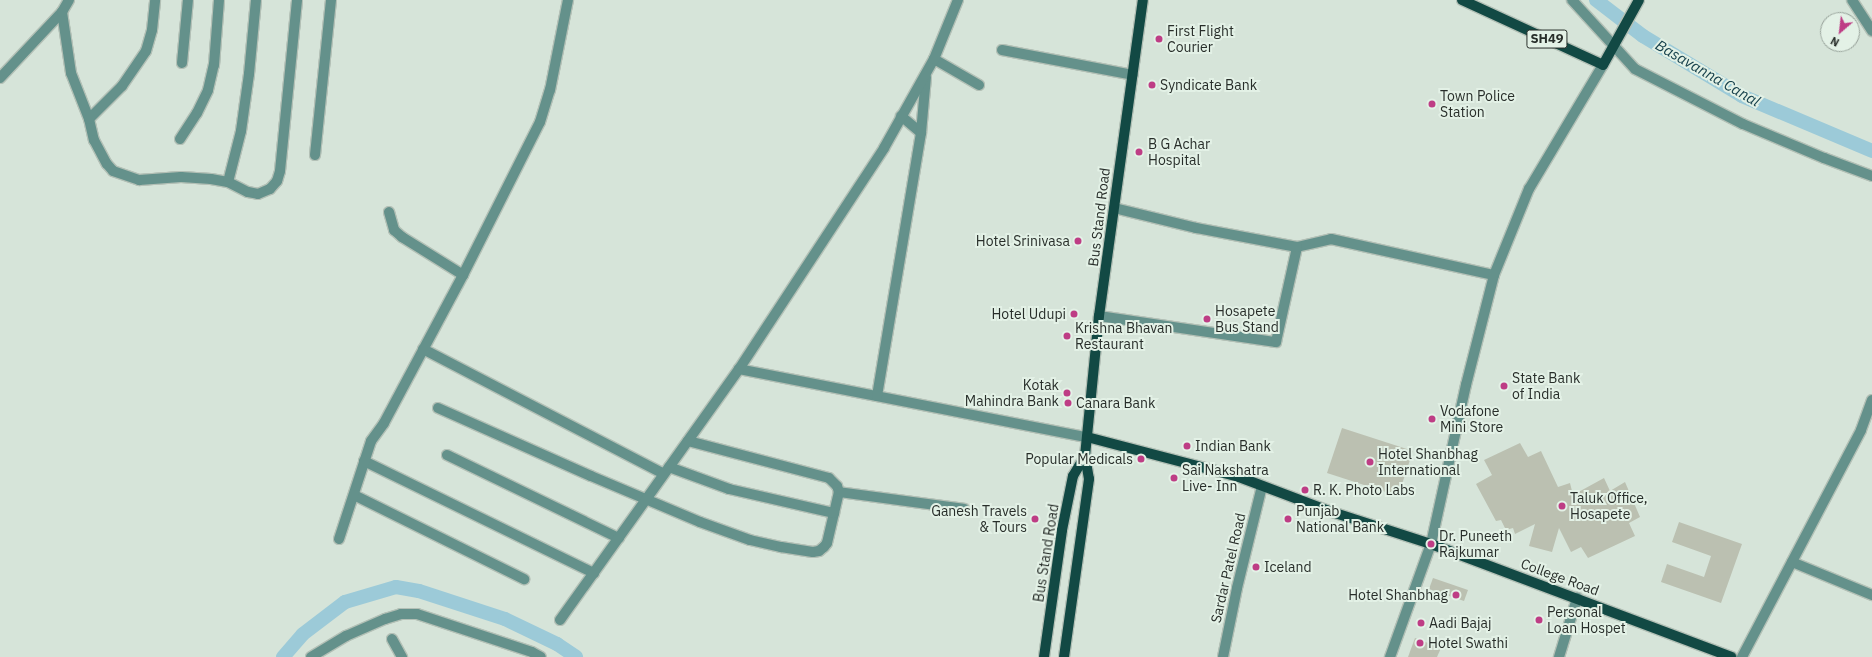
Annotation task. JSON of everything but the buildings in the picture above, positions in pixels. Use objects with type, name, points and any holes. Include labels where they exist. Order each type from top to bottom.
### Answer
[{"type":"main road","name":"Bus Stand Road","points":[[1064,657],[1089,480],[1085,456],[1099,316],[1143,0]]},
{"type":"main road","name":"SH49","points":[[1462,0],[1603,66]]},
{"type":"main road","points":[[1603,66],[1639,0]]},
{"type":"main road","name":"College Road","points":[[1087,437],[1239,477],[1329,511],[1431,544],[1577,598],[1720,655],[1731,657]]},
{"type":"main road","name":"Bus Stand Road","points":[[1044,657],[1062,530],[1073,476],[1085,456]]},
{"type":"street","points":[[0,78],[62,12],[69,0]]},
{"type":"street","points":[[89,119],[122,86],[146,51],[152,30],[155,0]]},
{"type":"street","points":[[182,63],[188,0]]},
{"type":"street","points":[[180,139],[197,113],[208,90],[214,65],[219,0]]},
{"type":"street","points":[[228,182],[241,131],[249,74],[256,0]]},
{"type":"street","points":[[62,12],[71,73],[89,119],[98,149],[107,164],[120,174],[139,180],[181,177],[211,179],[228,182],[248,192],[258,194],[270,189],[277,181],[280,171],[297,0]]},
{"type":"street","points":[[315,155],[331,0]]},
{"type":"street","points":[[339,539],[371,441],[384,423],[463,275],[540,122],[550,90],[568,0]]},
{"type":"street","points":[[560,620],[739,369],[884,148],[934,58],[958,0]]},
{"type":"street","points":[[1572,0],[1616,42],[1635,69],[1743,124],[1824,158],[1872,176]]},
{"type":"street","points":[[1852,0],[1872,31]]},
{"type":"street","points":[[1002,50],[1133,75]]},
{"type":"street","points":[[934,58],[979,86]]},
{"type":"street","points":[[1390,657],[1431,544],[1466,385],[1494,275],[1529,189],[1603,66]]},
{"type":"street","points":[[877,396],[921,133],[926,73]]},
{"type":"street","points":[[901,116],[921,133]]},
{"type":"street","points":[[1114,208],[1196,228],[1297,247],[1331,239],[1494,275]]},
{"type":"street","points":[[389,212],[394,230],[402,238],[463,275]]},
{"type":"street","points":[[1099,316],[1276,342],[1297,247]]},
{"type":"street","points":[[423,349],[667,471],[729,489],[834,513]]},
{"type":"street","points":[[739,369],[1087,437]]},
{"type":"street","points":[[1742,657],[1861,430],[1872,400]]},
{"type":"street","points":[[438,408],[646,500],[750,540],[813,552],[819,551],[827,543],[839,492],[833,482],[819,474],[688,441]]},
{"type":"street","points":[[447,455],[619,538]]},
{"type":"street","points":[[364,461],[594,573]]},
{"type":"street","name":"Sardar Patel Road","points":[[1223,657],[1237,588],[1262,486]]},
{"type":"street","points":[[839,492],[964,509]]},
{"type":"street","points":[[354,495],[524,579]]},
{"type":"street","points":[[1792,562],[1872,595]]},
{"type":"street","points":[[1559,657],[1577,598]]},
{"type":"street","points":[[311,657],[346,636],[385,618],[401,614],[417,614],[532,652],[541,657]]},
{"type":"street","points":[[392,639],[402,657]]},
{"type":"waterway","name":"Basavanna Canal","points":[[1596,0],[1643,36],[1742,96],[1872,151]]},
{"type":"waterway","points":[[283,657],[303,634],[345,602],[396,587],[419,591],[505,619],[557,644],[576,657]]},
{"type":"place","name":"First Flight Courier","points":[[1159,39]]},
{"type":"place","name":"Syndicate Bank","points":[[1152,85]]},
{"type":"place","name":"Town Police Station","points":[[1432,104]]},
{"type":"place","name":"B G Achar Hospital","points":[[1139,152]]},
{"type":"place","name":"Hotel Srinivasa","points":[[1078,241]]},
{"type":"place","name":"Hotel Udupi","points":[[1074,314]]},
{"type":"place","name":"Hosapete Bus Stand","points":[[1207,319]]},
{"type":"place","name":"Krishna Bhavan Restaurant","points":[[1067,336]]},
{"type":"place","name":"State Bank of India","points":[[1504,386]]},
{"type":"place","name":"Kotak Mahindra Bank","points":[[1067,393]]},
{"type":"place","name":"Canara Bank","points":[[1068,403]]},
{"type":"place","name":"Vodafone Mini Store","points":[[1432,419]]},
{"type":"place","name":"Indian Bank","points":[[1187,446]]},
{"type":"place","name":"Popular Medicals","points":[[1141,459]]},
{"type":"place","name":"Hotel Shanbhag International","points":[[1370,462]]},
{"type":"place","name":"Sai Nakshatra Live- Inn","points":[[1174,478]]},
{"type":"place","name":"R. K. Photo Labs","points":[[1305,490]]},
{"type":"place","name":"Taluk Office, Hosapete","points":[[1562,506]]},
{"type":"place","name":"Ganesh Travels & Tours","points":[[1035,519]]},
{"type":"place","name":"Punjab National Bank","points":[[1288,519]]},
{"type":"place","name":"Dr. Puneeth Rajkumar","points":[[1431,544]]},
{"type":"place","name":"Iceland","points":[[1256,567]]},
{"type":"place","name":"Hotel Shanbhag","points":[[1456,595]]},
{"type":"place","name":"Personal Loan Hospet","points":[[1539,620]]},
{"type":"place","name":"Aadi Bajaj","points":[[1421,623]]},
{"type":"place","name":"Hotel Swathi","points":[[1420,643]]}]
